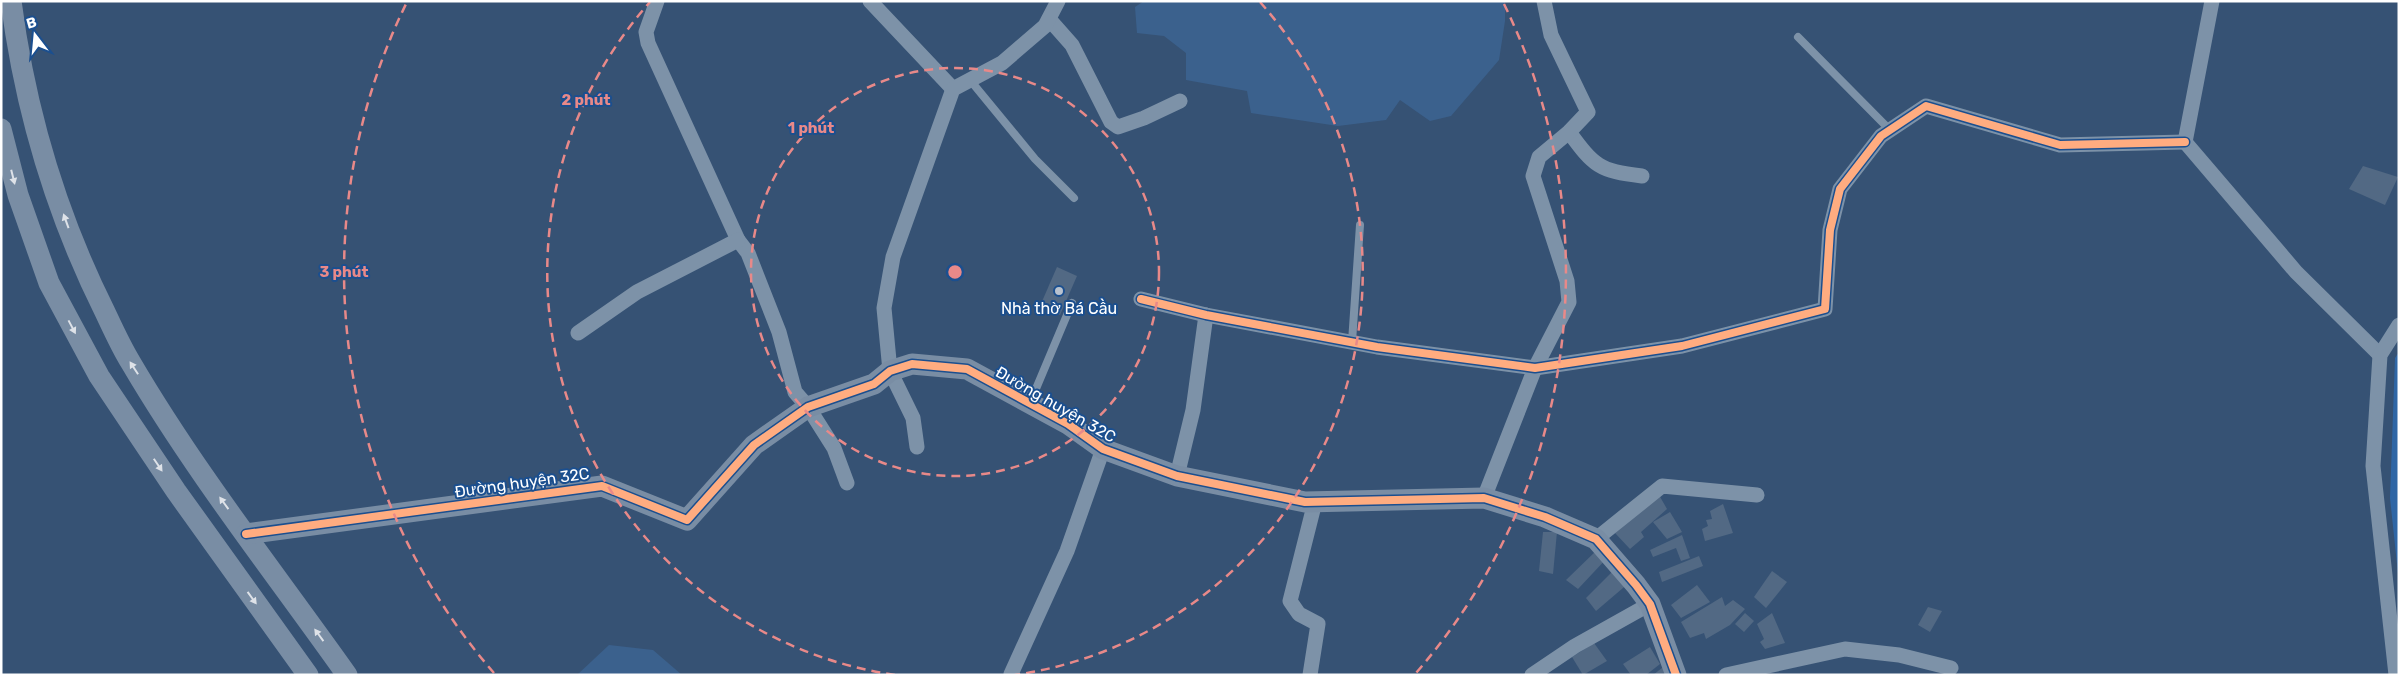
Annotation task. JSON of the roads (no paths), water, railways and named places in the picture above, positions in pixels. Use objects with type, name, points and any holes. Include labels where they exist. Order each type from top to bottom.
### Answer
[{"type":"street","points":[[11,1],[29,106],[52,186],[83,268],[130,362],[204,475],[347,675]]},
{"type":"street","points":[[657,1],[646,32],[648,43],[738,240],[748,253],[779,332],[795,392],[808,407],[834,448],[847,483]]},
{"type":"street","points":[[870,1],[952,89]]},
{"type":"street","points":[[917,447],[913,418],[890,371],[884,308],[893,257],[952,89],[1002,63],[1045,26],[1058,1]]},
{"type":"street","points":[[1484,498],[1535,368],[1569,302],[1567,280],[1533,176],[1539,157],[1569,132],[1588,112],[1551,34],[1544,1]]},
{"type":"street","points":[[2185,142],[2212,1]]},
{"type":"street","points":[[1049,19],[1072,45],[1111,122],[1118,127],[1180,102]]},
{"type":"street","points":[[1141,299],[1206,315],[1352,342],[1535,368],[1682,346],[1825,309],[1830,230],[1840,189],[1881,136],[1926,106],[2060,145],[2185,142]]},
{"type":"street","points":[[1,129],[18,195],[48,283],[98,376],[176,491],[308,675]]},
{"type":"street","points":[[1569,132],[1588,159],[1613,172],[1642,176]]},
{"type":"street","points":[[2185,142],[2296,272],[2380,355]]},
{"type":"street","points":[[578,333],[636,292],[738,240]]},
{"type":"street","points":[[1177,476],[1193,410],[1206,315]]},
{"type":"street","points":[[2396,675],[2373,466],[2380,355],[2399,325]]},
{"type":"street","name":"Đường huyện 32C","points":[[246,534],[602,486],[687,520],[754,445],[808,407],[874,384],[890,371],[912,364],[967,369],[1068,424],[1103,449],[1177,476],[1305,502],[1484,498],[1545,517],[1596,539],[1650,604],[1676,675]]},
{"type":"street","points":[[1011,674],[1067,551],[1103,449]]},
{"type":"street","points":[[1596,539],[1662,486],[1757,495]]},
{"type":"street","points":[[1310,675],[1318,624],[1299,614],[1290,601],[1315,502]]},
{"type":"street","points":[[1532,675],[1575,646],[1650,604]]},
{"type":"street","points":[[1726,675],[1845,649],[1900,655],[1951,668]]},
{"type":"lane","points":[[1798,37],[1889,129]]},
{"type":"lane","points":[[970,80],[1035,159],[1074,198]]},
{"type":"lane","points":[[1352,342],[1360,225]]},
{"type":"lane","points":[[1029,403],[1072,303]]},
{"type":"place","name":"Nhà thờ Bá Cầu","points":[[1059,291]]}]
